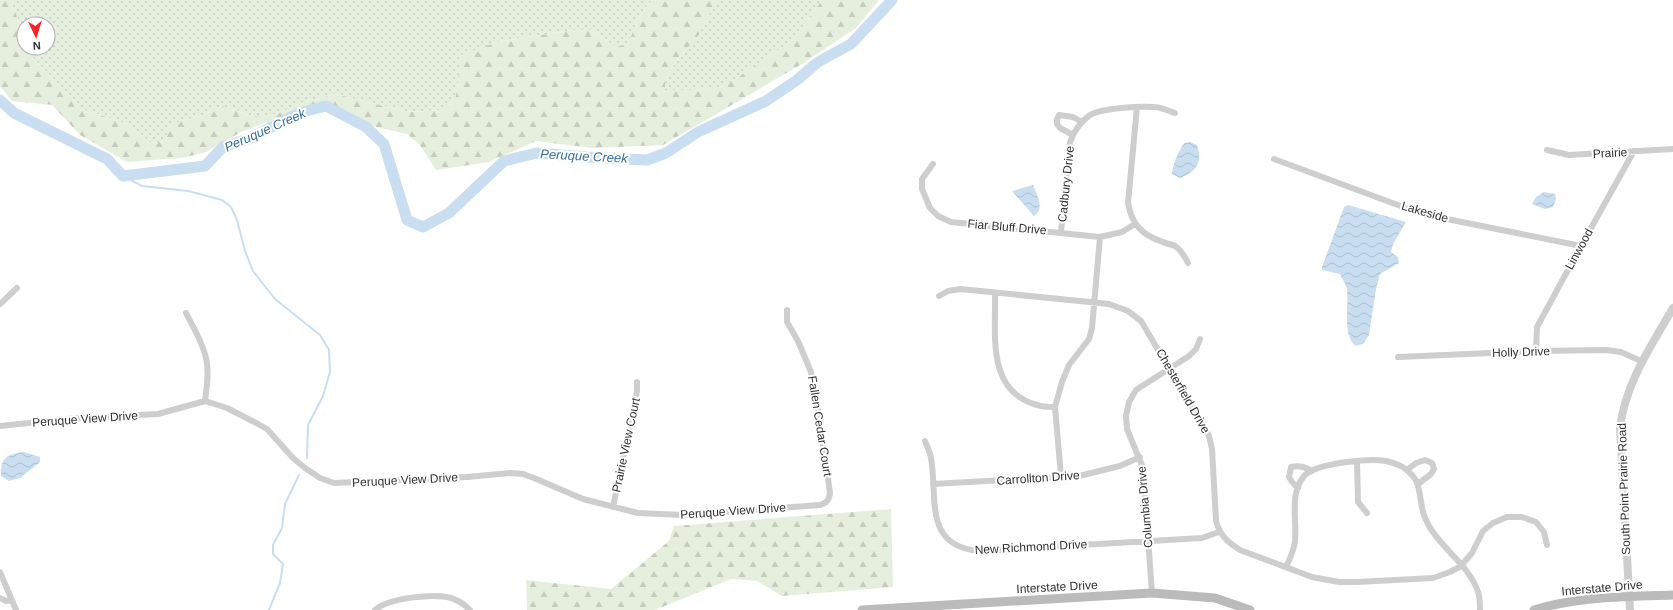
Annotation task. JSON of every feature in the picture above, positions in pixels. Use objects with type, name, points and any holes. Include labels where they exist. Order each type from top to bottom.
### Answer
[{"type":"main road","name":"Interstate Drive","points":[[862,610],[1152,593],[1215,598],[1250,610]]},
{"type":"main road","name":"Interstate Drive","points":[[1534,610],[1550,605],[1583,600],[1673,595]]},
{"type":"street","points":[[1137,107],[1128,203],[1130,214],[1135,224],[1151,237],[1176,247],[1183,254],[1188,263]]},
{"type":"street","name":"Cadbury Drive","points":[[1061,232],[1070,142],[1074,131],[1082,122],[1091,115],[1103,110],[1156,107],[1175,113]]},
{"type":"street","name":"Cadbury Drive","points":[[1073,135],[1056,124],[1059,115],[1073,117],[1082,122]]},
{"type":"street","name":"Prairie","points":[[1547,150],[1569,155],[1673,149]]},
{"type":"street","name":"Linwood","points":[[1536,351],[1537,327],[1580,246],[1634,151]]},
{"type":"street","name":"Lakeside","points":[[1274,160],[1338,182],[1422,214],[1580,246]]},
{"type":"street","name":"Fiar Bluff Drive","points":[[933,164],[922,179],[922,189],[930,208],[938,216],[950,222],[1100,236],[1122,232],[1135,224]]},
{"type":"street","points":[[1061,476],[1055,407],[1062,382],[1070,365],[1089,339],[1092,328],[1100,236]]},
{"type":"street","points":[[0,304],[17,288]]},
{"type":"street","name":"Chesterfield Drive","points":[[939,296],[948,291],[960,289],[1109,304],[1128,311],[1141,321],[1210,436],[1216,521],[1219,532]]},
{"type":"street","points":[[995,293],[996,357],[998,369],[1013,393],[1038,406],[1055,407]]},
{"type":"street","name":"South Point Prairie Road","points":[[1630,610],[1620,428],[1622,411],[1626,396],[1673,308]]},
{"type":"street","name":"Fallen Cedar Court","points":[[787,310],[788,322],[811,372],[827,469],[830,493],[829,500]]},
{"type":"street","points":[[186,313],[206,357],[208,381],[205,401]]},
{"type":"street","name":"Columbia Drive","points":[[1152,593],[1143,468],[1140,457],[1127,430],[1126,416],[1129,402],[1136,390],[1189,356],[1196,349],[1200,339]]},
{"type":"street","name":"Holly Drive","points":[[1398,357],[1536,351],[1606,350],[1621,352],[1643,362]]},
{"type":"street","name":"Prairie View Court","points":[[613,507],[637,392],[637,382]]},
{"type":"street","name":"Peruque View Drive","points":[[0,426],[66,418],[158,414],[205,401],[233,411],[267,429],[293,458],[305,468],[320,478],[334,483],[467,477],[511,473],[529,476],[583,499],[613,507],[638,513],[682,515],[820,505],[829,500]]},
{"type":"street","name":"New Richmond Drive","points":[[925,440],[931,457],[936,522],[942,533],[954,544],[967,550],[979,551],[1202,538],[1219,532]]},
{"type":"street","name":"Carrollton Drive","points":[[933,484],[1079,476],[1120,466],[1140,457]]},
{"type":"street","points":[[1407,470],[1416,463],[1425,460],[1432,463],[1434,469],[1431,474],[1418,484]]},
{"type":"street","points":[[1286,567],[1295,542],[1294,502],[1298,488],[1304,476],[1316,468],[1329,464],[1384,461],[1400,465],[1411,473],[1418,484],[1424,515],[1431,529],[1478,590],[1480,610]]},
{"type":"street","points":[[1357,462],[1358,502],[1366,513]]},
{"type":"street","points":[[1298,488],[1289,476],[1291,467],[1297,465],[1312,471]]},
{"type":"street","points":[[1219,532],[1229,544],[1240,550],[1312,577],[1339,582],[1434,578],[1450,572],[1461,566],[1472,553],[1483,531],[1493,523],[1507,517],[1522,517],[1536,522],[1544,532],[1547,545]]},
{"type":"street","points":[[0,572],[4,601],[16,610]]},
{"type":"street","points":[[375,610],[381,605],[395,600],[439,597],[457,600],[470,610]]},
{"type":"green space","points":[[0,0],[11,0],[17,16],[16,56],[31,56],[84,110],[125,123],[151,143],[165,141],[172,124],[203,115],[222,106],[235,109],[251,116],[265,117],[283,112],[301,103],[335,94],[409,112],[443,110],[451,104],[456,96],[461,55],[497,42],[572,30],[592,30],[616,47],[629,43],[638,20],[652,0],[716,0],[698,36],[668,74],[665,90],[717,89],[737,78],[793,40],[822,0],[879,0],[856,28],[802,64],[663,145],[592,148],[536,141],[489,162],[436,170],[420,145],[407,134],[376,127],[341,111],[328,101],[241,132],[206,152],[182,158],[127,162],[80,135],[52,105],[12,101],[0,86]]},
{"type":"green space","points":[[11,0],[652,0],[638,20],[629,43],[616,47],[592,30],[572,30],[497,42],[462,55],[456,96],[451,104],[443,110],[409,112],[335,94],[301,103],[283,112],[265,117],[251,116],[235,109],[222,106],[203,115],[172,124],[165,141],[151,143],[125,123],[84,110],[31,56],[56,56],[56,16],[17,16]]},
{"type":"green space","points":[[716,0],[822,0],[793,40],[737,78],[717,89],[665,91],[668,75],[676,61],[700,32]]},
{"type":"green space","points":[[891,509],[893,587],[782,596],[757,581],[731,579],[655,610],[527,610],[526,580],[611,589],[669,541],[674,526]]},
{"type":"water","points":[[1190,142],[1197,145],[1199,151],[1197,166],[1186,176],[1180,178],[1172,174],[1173,166],[1184,143]]},
{"type":"water","points":[[1033,185],[1040,206],[1039,210],[1034,216],[1012,191]]},
{"type":"water","points":[[1544,192],[1555,194],[1556,199],[1553,207],[1545,209],[1532,204],[1536,197]]},
{"type":"water","points":[[1348,205],[1406,222],[1393,244],[1391,252],[1398,257],[1399,263],[1380,274],[1376,289],[1369,335],[1364,343],[1356,346],[1352,342],[1349,335],[1346,285],[1340,274],[1322,270],[1344,207]]},
{"type":"water","points":[[24,452],[40,457],[40,462],[20,478],[9,481],[1,476],[2,465],[6,458],[9,455]]},
{"type":"waterway","name":"Peruque Creek","points":[[0,100],[14,113],[107,159],[123,176],[205,166],[223,147],[248,139],[299,113],[326,106],[366,127],[384,144],[407,220],[423,227],[449,213],[504,161],[537,153],[647,160],[666,153],[698,132],[766,101],[797,80],[818,62],[851,44],[892,0]]},
{"type":"waterway","points":[[123,176],[142,186],[188,191],[222,200],[231,207],[237,220],[245,251],[253,271],[275,299],[320,335],[329,350],[330,372],[323,396],[308,425],[307,458]]},
{"type":"waterway","points":[[269,610],[280,583],[283,564],[273,554],[273,545],[282,528],[285,504],[299,475]]}]
